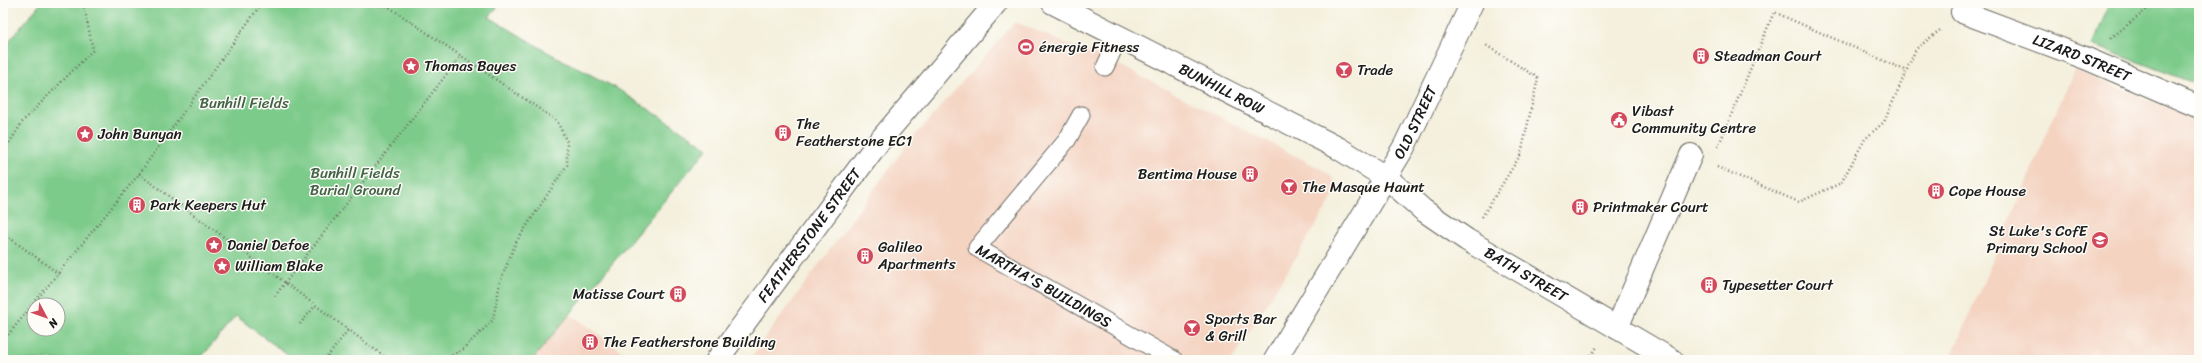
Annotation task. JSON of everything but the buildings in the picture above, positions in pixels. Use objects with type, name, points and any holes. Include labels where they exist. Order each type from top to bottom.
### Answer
[{"type":"main road","name":"FEATHERSTONE STREET","points":[[717,360],[877,144],[996,3]]},
{"type":"main road","name":"BUNHILL ROW","points":[[1053,3],[1306,131],[1387,178]]},
{"type":"main road","name":"OLD STREET","points":[[1275,360],[1387,178],[1415,127],[1472,3]]},
{"type":"main road","name":"LIZARD STREET","points":[[1964,7],[2199,107]]},
{"type":"main road","points":[[1617,328],[1691,155]]},
{"type":"main road","name":"BATH STREET","points":[[1387,178],[1433,218],[1467,240],[1672,360]]},
{"type":"lane","points":[[1104,67],[1119,37]]},
{"type":"lane","name":"MARTHA'S BUILDINGS","points":[[1081,115],[1067,140],[977,248],[1174,360]]},
{"type":"path","points":[[3,153],[23,121],[93,50],[84,6],[86,3]]},
{"type":"path","points":[[3,341],[139,174],[262,3]]},
{"type":"path","points":[[383,3],[557,122],[567,142],[567,165],[516,242],[500,282],[493,320],[463,349],[444,360]]},
{"type":"path","points":[[2085,58],[2155,3]]},
{"type":"path","points":[[1691,155],[1799,202],[1841,183],[1865,139],[1884,122],[1916,49],[1964,7]]},
{"type":"path","points":[[1711,164],[1774,12],[1907,71]]},
{"type":"path","points":[[1460,28],[1538,78],[1521,154],[1467,240]]},
{"type":"path","points":[[275,296],[286,284],[460,57]]},
{"type":"path","points":[[139,174],[389,360]]},
{"type":"path","points":[[3,233],[59,274]]},
{"type":"path","points":[[300,324],[315,306]]},
{"type":"path","points":[[325,360],[348,330]]},
{"type":"shaded area","points":[[1015,22],[1119,65],[1327,172],[1336,183],[1337,191],[1232,360],[749,360],[905,147]]},
{"type":"shaded area","name":"St Luke's CofE Primary School","points":[[2074,70],[2199,120],[2199,360],[1950,360]]},
{"type":"shaded area","points":[[570,314],[585,324],[634,360],[532,360]]},
{"type":"green space","name":"Bunhill Fields Burial Ground","points":[[41,3],[501,3],[489,17],[549,53],[616,88],[708,148],[532,360],[294,360],[236,316],[199,360],[3,360],[3,48]]},
{"type":"green space","points":[[2109,3],[2199,3],[2199,85],[2093,45]]},
{"type":"place","name":"énergie Fitness","points":[[1026,47]]},
{"type":"place","name":"Steadman Court","points":[[1701,56]]},
{"type":"place","name":"Thomas Bayes","points":[[411,66]]},
{"type":"place","name":"Trade","points":[[1344,70]]},
{"type":"place","name":"Vibast Community Centre","points":[[1619,120]]},
{"type":"place","name":"The Featherstone EC1","points":[[783,133]]},
{"type":"place","name":"John Bunyan","points":[[85,134]]},
{"type":"place","name":"Bentima House","points":[[1250,174]]},
{"type":"place","name":"The Masque Haunt","points":[[1289,187]]},
{"type":"place","name":"Cope House","points":[[1936,191]]},
{"type":"place","name":"Park Keepers Hut","points":[[137,205]]},
{"type":"place","name":"Printmaker Court","points":[[1580,207]]},
{"type":"place","name":"St Luke's CofE Primary School","points":[[2100,240]]},
{"type":"place","name":"Daniel Defoe","points":[[214,245]]},
{"type":"place","name":"Galileo Apartments","points":[[865,256]]},
{"type":"place","name":"William Blake","points":[[222,266]]},
{"type":"place","name":"Typesetter Court","points":[[1709,285]]},
{"type":"place","name":"Matisse Court","points":[[678,294]]},
{"type":"place","name":"Sports Bar & Grill","points":[[1192,328]]},
{"type":"place","name":"The Featherstone Building","points":[[590,342]]},
{"type":"park label","name":"Bunhill Fields","points":[[244,103]]}]
